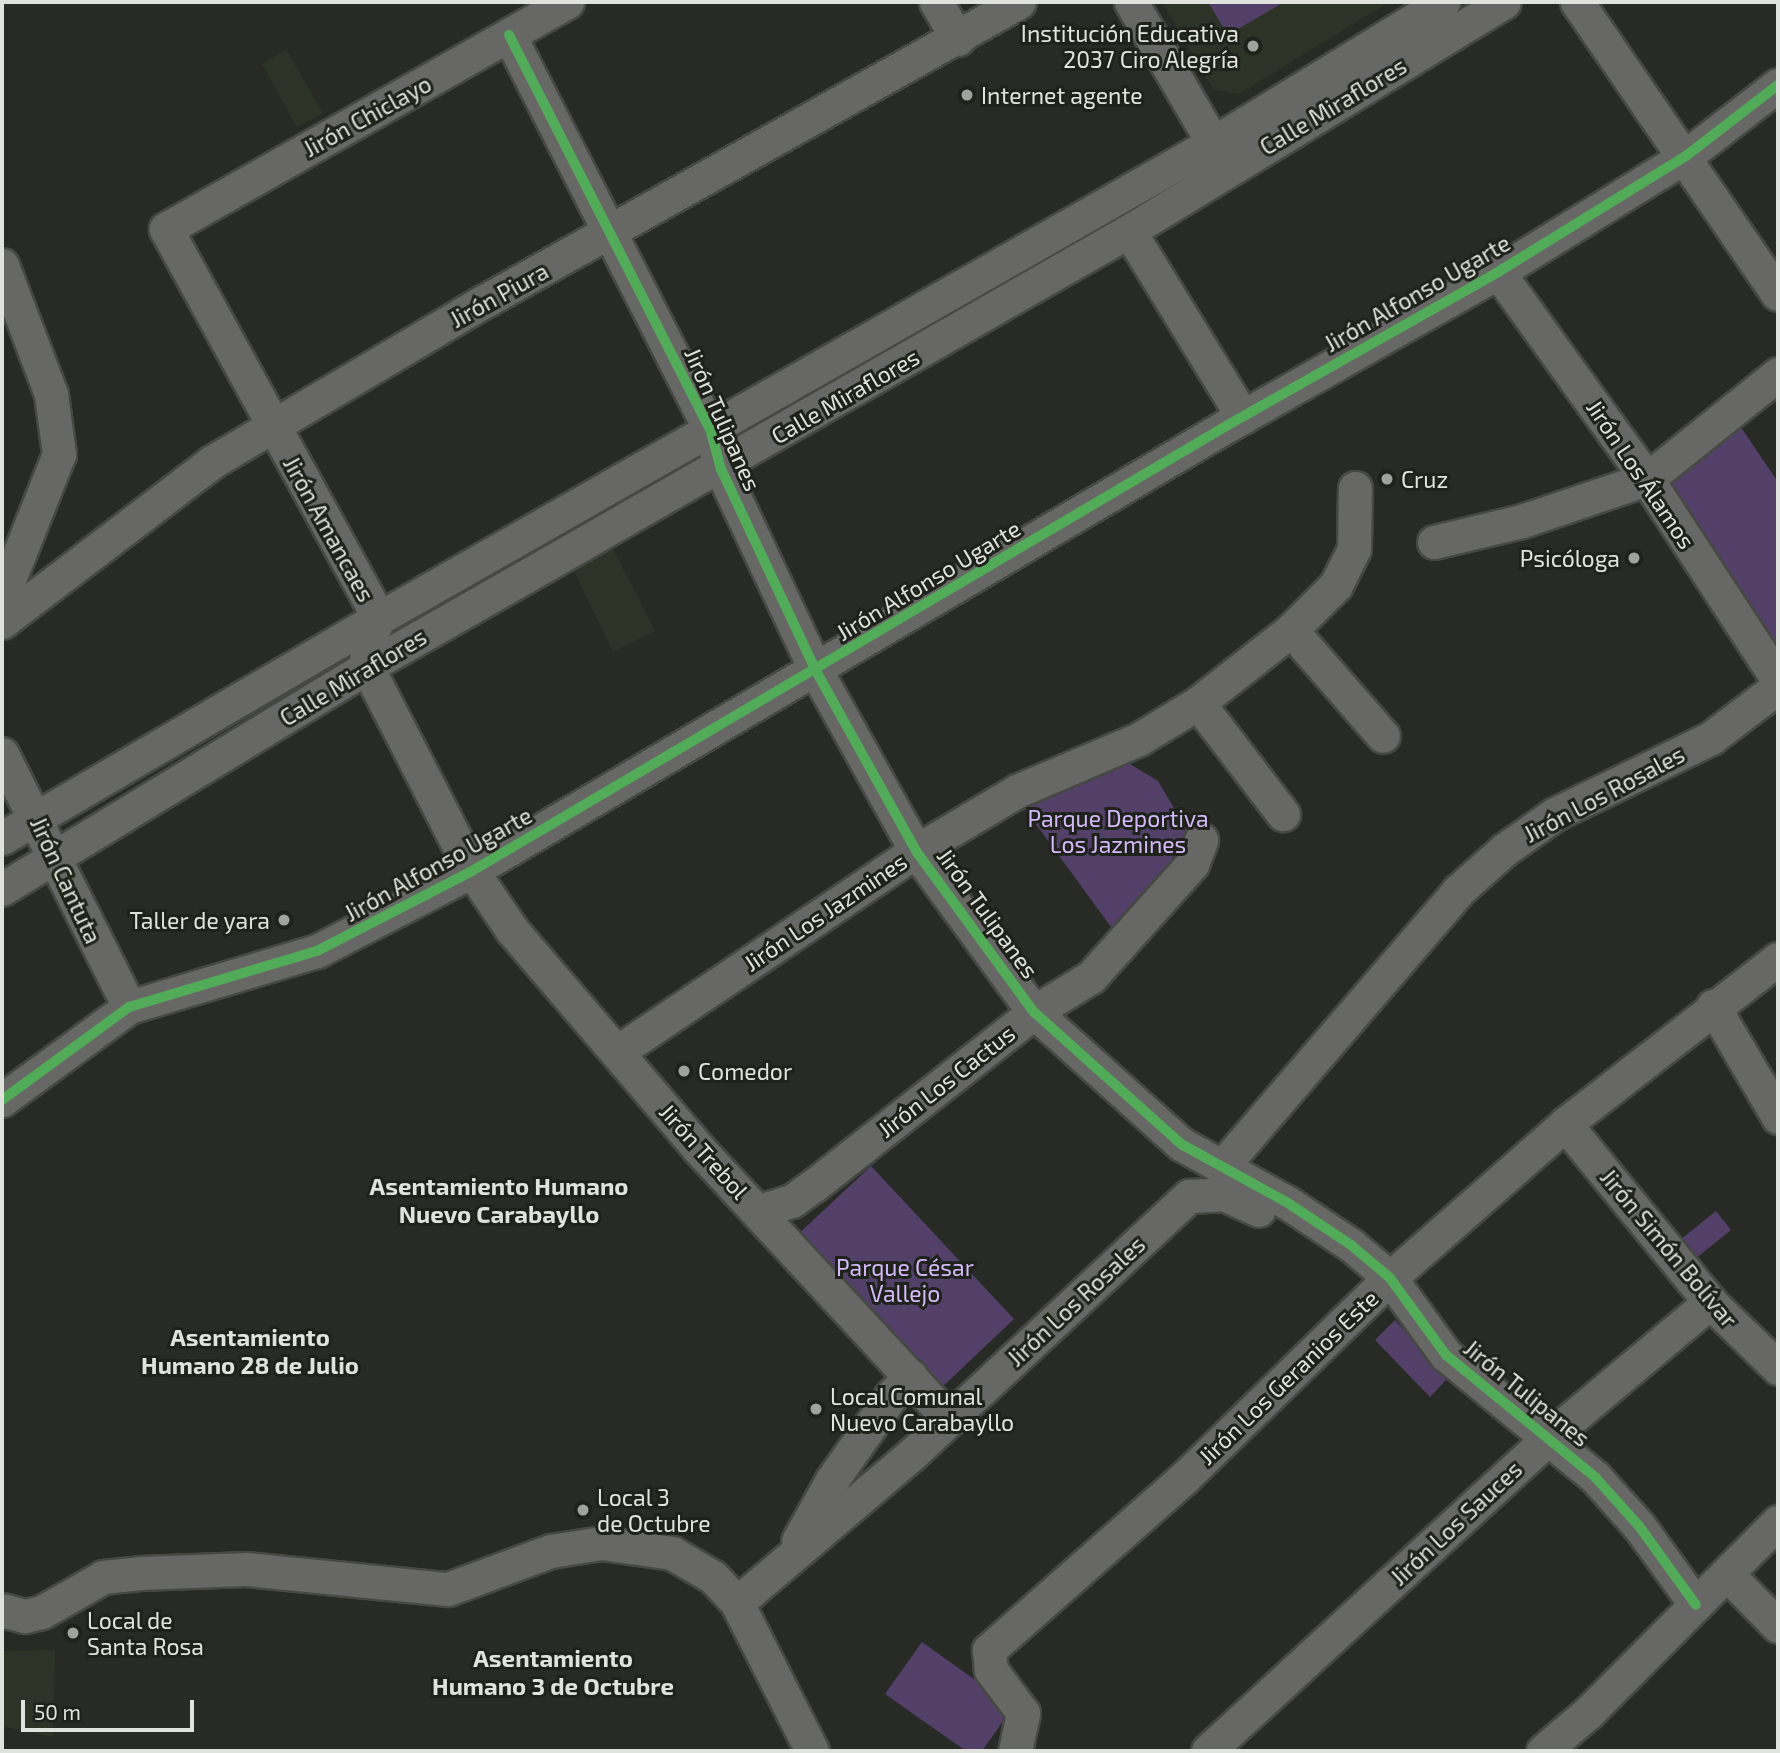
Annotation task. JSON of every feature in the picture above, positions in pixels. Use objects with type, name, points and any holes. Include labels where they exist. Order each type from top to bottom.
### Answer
[{"type":"street","name":"Jirón Chiclayo","points":[[166,229],[567,2]]},
{"type":"street","points":[[936,2],[958,39]]},
{"type":"street","name":"Jirón Piura","points":[[2,622],[212,462],[483,302],[612,233],[958,39],[1018,2]]},
{"type":"street","points":[[1131,2],[1213,143]]},
{"type":"street","name":"Calle Miraflores","points":[[2,838],[379,618],[710,432],[1213,143],[1443,2]]},
{"type":"street","name":"Calle Miraflores","points":[[2,889],[367,667],[720,469],[1129,231],[1504,2]]},
{"type":"street","points":[[1577,2],[1686,156],[1778,294]]},
{"type":"street","name":"Jirón Tulipanes","points":[[509,35],[612,233],[710,432],[720,469],[817,671],[916,851],[1034,1012],[1181,1144],[1288,1203],[1351,1245],[1390,1278],[1447,1355],[1570,1453],[1639,1526],[1696,1605]]},
{"type":"street","name":"Jirón Alfonso Ugarte","points":[[2,1100],[129,1007],[317,951],[472,871],[817,671],[1243,417],[1498,272],[1686,156],[1778,85]]},
{"type":"street","name":"Jirón Amancaes","points":[[166,229],[272,428],[379,618],[366,643],[367,667]]},
{"type":"street","points":[[1129,231],[1243,417]]},
{"type":"street","points":[[2,265],[51,394],[59,454],[2,597]]},
{"type":"street","name":"Jirón Los Álamos","points":[[1498,272],[1647,479],[1776,691]]},
{"type":"street","points":[[1434,542],[1522,521],[1647,479],[1778,374]]},
{"type":"street","name":"Jirón Los Jazmines","points":[[617,1052],[916,851],[1017,791],[1139,739],[1198,704],[1290,630],[1336,585],[1350,561],[1355,488]]},
{"type":"street","points":[[1290,630],[1383,736]]},
{"type":"street","points":[[367,667],[472,871]]},
{"type":"street","name":"Jirón Los Rosales","points":[[1221,1168],[1458,891],[1504,850],[1555,814],[1711,737],[1776,691]]},
{"type":"street","points":[[1198,704],[1283,814]]},
{"type":"street","name":"Jirón Cantuta","points":[[2,754],[37,817],[53,859],[129,1007]]},
{"type":"street","name":"Jirón Los Cactus","points":[[759,1211],[792,1201],[1034,1012],[1091,977],[1192,864],[1201,840]]},
{"type":"street","name":"Jirón Trebol","points":[[472,871],[512,930],[617,1052],[949,1419]]},
{"type":"street","name":"Jirón Los Geranios Este","points":[[1015,1751],[1023,1713],[991,1670],[989,1650],[1184,1478],[1390,1278],[1565,1124],[1713,1006],[1778,959]]},
{"type":"street","points":[[1713,1006],[1778,1117]]},
{"type":"street","name":"Jirón Simón Bolívar","points":[[1565,1124],[1710,1301],[1778,1368]]},
{"type":"street","name":"Jirón Los Rosales","points":[[737,1603],[949,1419],[1189,1196],[1224,1194],[1308,1237],[1351,1245]]},
{"type":"street","name":"Jirón Los Sauces","points":[[1208,1751],[1548,1438],[1710,1301]]},
{"type":"street","points":[[790,1559],[832,1480],[891,1396],[910,1376]]},
{"type":"street","points":[[1543,1751],[1696,1605],[1778,1522]]},
{"type":"street","points":[[5,1612],[41,1612],[103,1577],[140,1573],[246,1569],[448,1589],[551,1551],[601,1544],[672,1553],[713,1577],[737,1603],[812,1751]]},
{"type":"street","points":[[1727,1574],[1778,1626]]},
{"type":"shaded area","name":"Institución Educativa 2037 Ciro Alegría","points":[[1162,2],[1389,2],[1239,94],[1214,90]]},
{"type":"shaded area","points":[[286,49],[323,113],[297,127],[262,64]]},
{"type":"shaded area","points":[[611,545],[655,631],[613,652],[572,567]]},
{"type":"shaded area","points":[[55,1650],[53,1737],[2,1726],[2,1651]]},
{"type":"green space","points":[[1208,2],[1284,2],[1228,35]]},
{"type":"green space","points":[[1736,420],[1778,482],[1778,666],[1658,482]]},
{"type":"green space","name":"Parque Deportiva Los Jazmines","points":[[1125,761],[1158,781],[1187,830],[1162,877],[1111,927],[1022,805]]},
{"type":"green space","name":"Parque César Vallejo","points":[[871,1166],[1014,1319],[936,1393],[793,1239]]},
{"type":"green space","points":[[1716,1211],[1731,1230],[1690,1263],[1675,1244]]},
{"type":"green space","points":[[1395,1320],[1448,1378],[1430,1397],[1375,1340]]},
{"type":"green space","points":[[922,1642],[1013,1707],[982,1751],[966,1751],[885,1694]]},
{"type":"cycle path","points":[[509,35],[711,432],[721,469],[816,671],[916,851],[1034,1012],[1181,1144],[1288,1203],[1351,1245],[1390,1278],[1446,1355],[1595,1477],[1639,1526],[1696,1605]]},
{"type":"cycle path","points":[[2,1100],[129,1007],[317,951],[472,871],[1228,425],[1498,272],[1686,156],[1778,85]]},
{"type":"place","name":"Institución Educativa 2037 Ciro Alegría","points":[[1253,46]]},
{"type":"place","name":"Internet agente","points":[[967,95]]},
{"type":"place","name":"Cruz","points":[[1387,479]]},
{"type":"place","name":"Psicóloga","points":[[1634,558]]},
{"type":"place","name":"Taller de yara","points":[[284,920]]},
{"type":"place","name":"Comedor","points":[[684,1071]]},
{"type":"place","name":"Local Comunal Nuevo Carabayllo","points":[[816,1409]]},
{"type":"place","name":"Local 3 de Octubre","points":[[583,1510]]},
{"type":"place","name":"Local de Santa Rosa","points":[[73,1633]]},
{"type":"district","name":"Asentamiento Humano Nuevo Carabayllo","points":[[499,1200]]},
{"type":"district","name":"Asentamiento Humano 28 de Julio","points":[[250,1351]]},
{"type":"district","name":"Asentamiento Humano 3 de Octubre","points":[[553,1672]]}]
